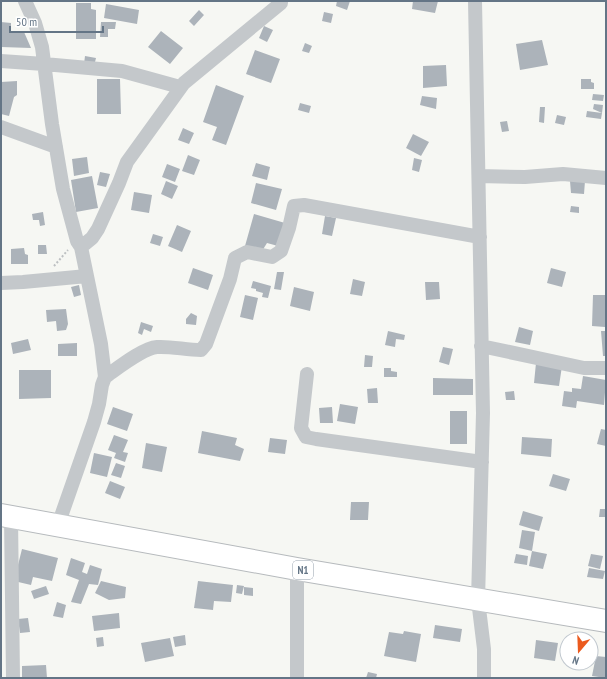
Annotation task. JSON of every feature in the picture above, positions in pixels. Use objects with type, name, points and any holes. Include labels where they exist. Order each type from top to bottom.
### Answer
[{"type":"highway","name":"N1","points":[[6,516],[297,569],[606,621]]},
{"type":"street","points":[[25,1],[35,23],[42,47],[63,189],[79,244],[101,344],[105,377],[94,422],[58,525]]},
{"type":"street","points":[[79,244],[92,238],[98,229],[127,162],[180,87],[281,3],[281,1]]},
{"type":"street","points":[[475,1],[482,346],[482,462],[478,600],[484,649],[484,678]]},
{"type":"street","points":[[1,61],[122,71],[180,87]]},
{"type":"street","points":[[1,127],[56,147]]},
{"type":"street","points":[[479,176],[525,177],[563,174],[606,178]]},
{"type":"street","points":[[105,377],[146,349],[156,347],[200,350],[206,344],[230,279],[234,258],[247,252],[272,257],[280,251],[289,228],[294,206],[304,205],[480,237]]},
{"type":"street","points":[[1,283],[86,276]]},
{"type":"street","points":[[482,346],[584,368],[606,368]]},
{"type":"street","points":[[307,374],[301,428],[306,437],[482,462]]},
{"type":"street","points":[[6,516],[13,678]]},
{"type":"street","points":[[297,569],[297,678]]},
{"type":"path","points":[[41,280],[79,244]]},
{"type":"building","points":[[337,1],[350,1],[347,10],[336,6]]},
{"type":"building","points":[[413,1],[438,1],[435,13],[412,9]]},
{"type":"building","points":[[76,3],[91,3],[91,9],[96,10],[96,39],[76,39]]},
{"type":"building","points":[[106,4],[139,10],[137,24],[104,18]]},
{"type":"building","points":[[199,10],[204,15],[194,26],[189,21]]},
{"type":"building","points":[[324,12],[333,14],[331,23],[322,21]]},
{"type":"building","points":[[1,22],[11,23],[11,31],[24,32],[31,48],[1,47]]},
{"type":"building","points":[[101,22],[116,22],[115,29],[108,29],[108,37],[100,37]]},
{"type":"building","points":[[264,26],[273,30],[267,42],[259,38]]},
{"type":"building","points":[[161,31],[183,48],[170,64],[148,47]]},
{"type":"building","points":[[542,40],[548,65],[520,70],[516,44]]},
{"type":"building","points":[[305,43],[312,46],[309,53],[302,51]]},
{"type":"building","points":[[255,50],[280,59],[271,83],[246,74]]},
{"type":"building","points":[[85,56],[96,58],[94,66],[84,64]]},
{"type":"building","points":[[446,65],[447,86],[423,88],[423,66]]},
{"type":"building","points":[[97,79],[120,79],[121,114],[97,114]]},
{"type":"building","points":[[581,79],[591,79],[591,82],[594,83],[594,89],[581,89]]},
{"type":"building","points":[[17,81],[17,95],[14,97],[9,116],[1,114],[1,82]]},
{"type":"building","points":[[216,85],[244,96],[226,145],[212,140],[217,127],[203,122]]},
{"type":"building","points":[[593,94],[604,95],[603,101],[592,100]]},
{"type":"building","points":[[422,96],[437,98],[436,109],[420,105]]},
{"type":"building","points":[[300,103],[311,106],[309,113],[298,110]]},
{"type":"building","points":[[594,104],[603,105],[602,113],[593,109]]},
{"type":"building","points":[[540,107],[545,107],[544,123],[539,122]]},
{"type":"building","points":[[587,111],[602,113],[601,119],[586,117]]},
{"type":"building","points":[[557,115],[566,117],[564,125],[555,123]]},
{"type":"building","points":[[507,121],[509,131],[502,132],[500,122]]},
{"type":"building","points":[[183,128],[194,133],[189,144],[178,140]]},
{"type":"building","points":[[413,134],[429,142],[421,156],[406,148]]},
{"type":"building","points":[[188,155],[200,160],[194,175],[182,171]]},
{"type":"building","points":[[87,157],[89,173],[74,176],[72,159]]},
{"type":"building","points":[[414,158],[422,160],[419,172],[412,170]]},
{"type":"building","points":[[256,163],[270,167],[267,180],[252,176]]},
{"type":"building","points":[[167,164],[180,169],[175,182],[162,177]]},
{"type":"building","points":[[100,172],[110,174],[106,187],[97,185]]},
{"type":"building","points":[[92,176],[98,208],[76,212],[71,180]]},
{"type":"building","points":[[166,181],[178,186],[172,199],[161,194]]},
{"type":"building","points":[[570,181],[585,181],[584,194],[571,193]]},
{"type":"building","points":[[256,183],[282,189],[276,210],[251,203]]},
{"type":"building","points":[[134,192],[152,195],[149,213],[131,210]]},
{"type":"building","points":[[571,206],[579,207],[579,213],[570,212]]},
{"type":"building","points":[[43,212],[45,225],[40,226],[39,220],[33,220],[32,214]]},
{"type":"building","points":[[254,214],[285,223],[278,246],[267,243],[262,251],[245,246]]},
{"type":"building","points":[[325,216],[336,218],[332,236],[322,234]]},
{"type":"building","points":[[177,225],[191,231],[182,252],[168,246]]},
{"type":"building","points":[[153,234],[163,237],[160,246],[150,243]]},
{"type":"building","points":[[38,245],[46,245],[47,254],[38,254]]},
{"type":"building","points":[[24,248],[25,254],[28,255],[28,264],[11,264],[11,249]]},
{"type":"building","points":[[193,268],[213,275],[208,290],[188,283]]},
{"type":"building","points":[[551,268],[566,272],[562,287],[547,283]]},
{"type":"building","points":[[277,272],[284,272],[281,290],[274,289]]},
{"type":"building","points":[[353,279],[365,282],[362,296],[350,294]]},
{"type":"building","points":[[253,281],[271,286],[268,298],[262,297],[263,293],[251,288]]},
{"type":"building","points":[[425,282],[439,282],[440,299],[426,300]]},
{"type":"building","points":[[79,285],[81,295],[74,297],[71,287]]},
{"type":"building","points":[[294,287],[314,292],[310,311],[290,306]]},
{"type":"building","points":[[245,295],[258,298],[253,320],[240,317]]},
{"type":"building","points":[[593,295],[606,295],[605,327],[592,326]]},
{"type":"building","points":[[66,309],[68,324],[66,330],[57,331],[56,321],[47,322],[46,310]]},
{"type":"building","points":[[191,313],[197,316],[196,325],[186,324],[186,319]]},
{"type":"building","points":[[141,322],[153,326],[151,332],[144,329],[142,335],[138,333]]},
{"type":"building","points":[[519,327],[533,331],[530,345],[515,342]]},
{"type":"building","points":[[388,331],[405,335],[404,340],[396,339],[395,347],[385,345]]},
{"type":"building","points":[[601,331],[606,331],[606,356],[603,356]]},
{"type":"building","points":[[28,339],[31,350],[13,354],[11,343]]},
{"type":"building","points":[[77,343],[77,356],[58,356],[58,344]]},
{"type":"building","points":[[443,347],[453,349],[449,365],[439,362]]},
{"type":"building","points":[[365,355],[373,356],[372,367],[364,367]]},
{"type":"building","points":[[536,363],[562,366],[559,386],[534,383]]},
{"type":"building","points":[[384,368],[391,368],[391,371],[397,372],[397,377],[384,377]]},
{"type":"building","points":[[19,370],[51,370],[51,398],[19,399]]},
{"type":"building","points":[[583,376],[606,380],[604,405],[577,401],[576,408],[562,406],[564,391],[572,392],[572,388],[581,389]]},
{"type":"building","points":[[433,378],[473,379],[473,395],[433,395]]},
{"type":"building","points":[[377,388],[378,403],[368,403],[367,389]]},
{"type":"building","points":[[514,391],[515,400],[506,400],[505,392]]},
{"type":"building","points":[[340,404],[358,407],[355,424],[337,421]]},
{"type":"building","points":[[113,407],[133,414],[127,431],[107,424]]},
{"type":"building","points":[[332,407],[333,423],[320,423],[319,408]]},
{"type":"building","points":[[450,411],[467,411],[467,444],[450,444]]},
{"type":"building","points":[[601,429],[606,430],[606,446],[597,444]]},
{"type":"building","points":[[202,431],[237,438],[235,445],[244,449],[240,461],[198,453]]},
{"type":"building","points":[[114,435],[128,440],[123,452],[128,453],[125,462],[114,458],[116,453],[108,450]]},
{"type":"building","points":[[522,437],[552,439],[551,457],[521,454]]},
{"type":"building","points":[[270,438],[287,440],[285,454],[268,452]]},
{"type":"building","points":[[146,443],[167,447],[162,472],[142,468]]},
{"type":"building","points":[[94,453],[112,457],[107,477],[90,473]]},
{"type":"building","points":[[116,463],[125,466],[121,478],[111,475]]},
{"type":"building","points":[[553,474],[570,479],[566,491],[549,486]]},
{"type":"building","points":[[110,481],[125,487],[120,499],[105,493]]},
{"type":"building","points":[[351,502],[369,502],[368,520],[350,520]]},
{"type":"building","points":[[600,509],[606,509],[606,517],[599,517]]},
{"type":"building","points":[[523,511],[543,517],[539,531],[519,525]]},
{"type":"building","points":[[522,530],[535,532],[532,551],[519,548]]},
{"type":"building","points":[[22,549],[58,558],[52,581],[33,577],[31,585],[14,581]]},
{"type":"building","points":[[532,551],[547,554],[543,569],[529,566]]},
{"type":"building","points":[[516,554],[528,556],[527,565],[514,563]]},
{"type":"building","points":[[591,554],[603,556],[600,569],[588,566]]},
{"type":"building","points":[[71,558],[85,563],[82,572],[87,574],[90,565],[102,569],[98,585],[89,584],[81,604],[71,602],[79,580],[66,575]]},
{"type":"building","points":[[589,568],[605,571],[603,579],[587,577]]},
{"type":"building","points":[[101,581],[126,587],[125,598],[109,600],[95,593]]},
{"type":"building","points":[[198,581],[233,585],[231,602],[214,601],[213,610],[194,608]]},
{"type":"building","points":[[237,585],[244,586],[242,594],[236,593]]},
{"type":"building","points":[[46,586],[49,594],[34,599],[31,591]]},
{"type":"building","points":[[244,587],[253,588],[253,596],[244,595]]},
{"type":"building","points":[[57,602],[66,605],[63,618],[53,616]]},
{"type":"building","points":[[119,613],[120,628],[94,631],[92,616]]},
{"type":"building","points":[[28,618],[30,632],[20,633],[18,619]]},
{"type":"building","points":[[435,625],[462,629],[460,642],[433,638]]},
{"type":"building","points":[[404,631],[421,634],[416,662],[384,656],[389,632],[403,634]]},
{"type":"building","points":[[185,635],[186,645],[175,647],[173,637]]},
{"type":"building","points":[[103,637],[104,646],[97,647],[96,638]]},
{"type":"building","points":[[170,638],[174,656],[145,662],[141,643]]},
{"type":"building","points":[[536,640],[558,643],[555,661],[534,658]]},
{"type":"building","points":[[599,656],[606,657],[606,678],[592,676],[593,671],[599,671]]},
{"type":"building","points":[[46,665],[47,678],[22,678],[22,666]]},
{"type":"building","points":[[368,672],[377,674],[376,678],[366,678]]}]
